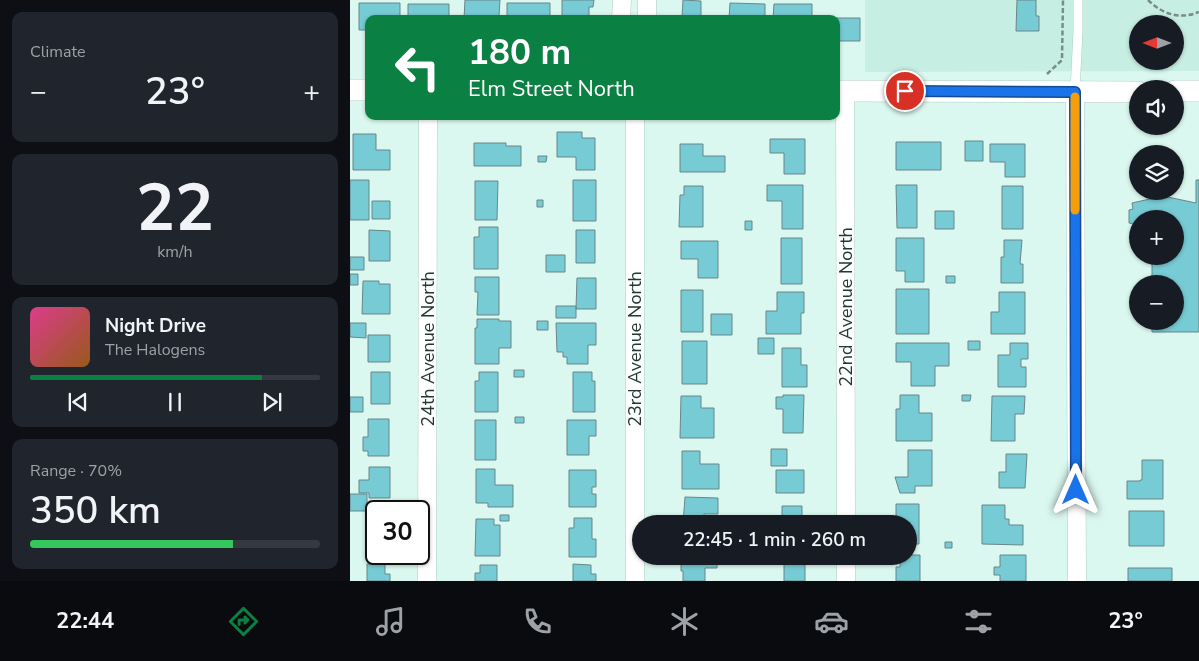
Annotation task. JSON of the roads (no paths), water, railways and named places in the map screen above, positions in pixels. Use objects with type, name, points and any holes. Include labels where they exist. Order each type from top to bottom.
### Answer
[{"type":"street","points":[[622,0],[622,15]]},
{"type":"street","points":[[647,0],[647,15]]},
{"type":"street","points":[[350,90],[365,90]]},
{"type":"street","points":[[841,91],[1129,92]]},
{"type":"street","name":"22nd Avenue North","points":[[841,91],[846,515]]},
{"type":"street","points":[[1184,92],[1199,91]]},
{"type":"street","points":[[1075,92],[1076,581]]},
{"type":"street","name":"24th Avenue North","points":[[427,581],[428,120]]},
{"type":"street","name":"23rd Avenue North","points":[[635,120],[635,581]]},
{"type":"street","points":[[846,565],[846,581]]},
{"type":"lane","points":[[1075,92],[1078,0]]}]
